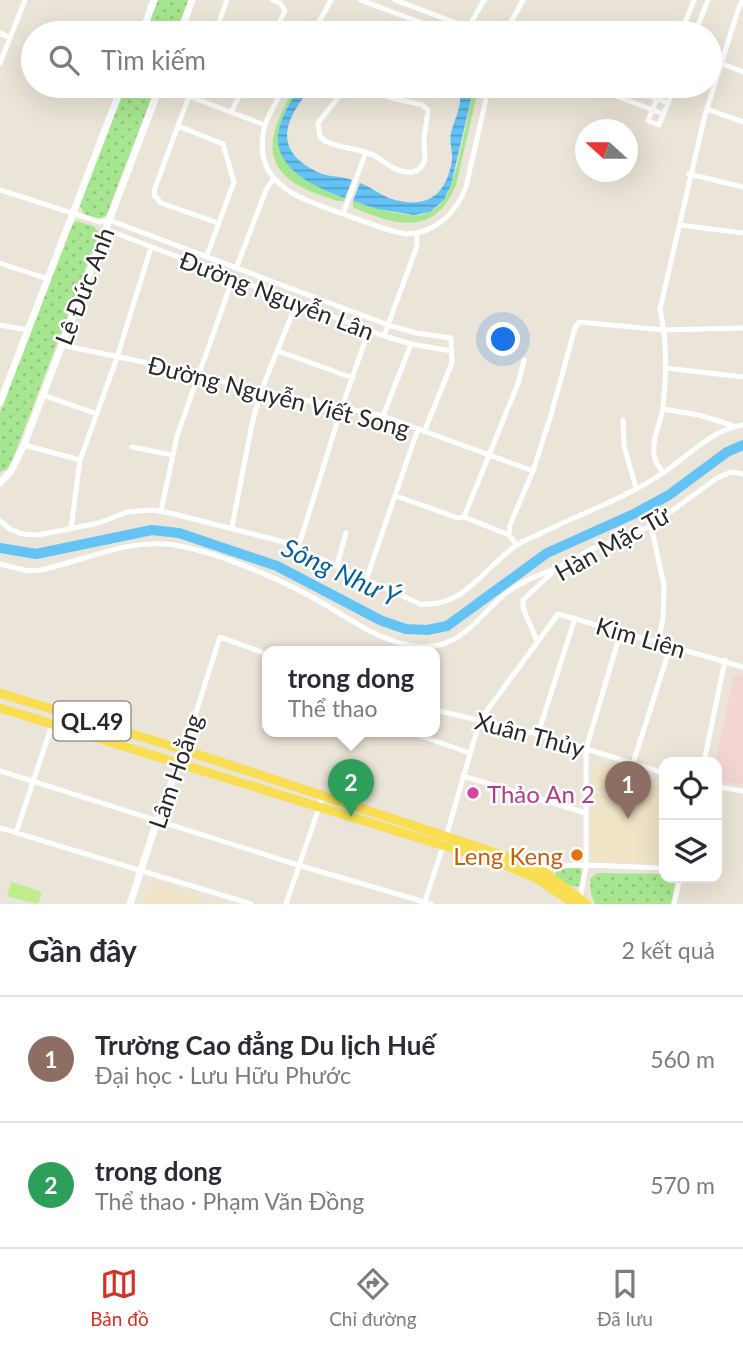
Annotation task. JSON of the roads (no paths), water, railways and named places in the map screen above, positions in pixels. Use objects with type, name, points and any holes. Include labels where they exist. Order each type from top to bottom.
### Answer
[{"type":"main road","name":"QL.49","points":[[0,693],[323,796],[500,863],[538,879],[580,902]]},
{"type":"main road","name":"QL.49","points":[[0,708],[318,806],[532,866],[580,902]]},
{"type":"street","points":[[0,64],[25,0]]},
{"type":"street","points":[[147,21],[155,0]]},
{"type":"street","points":[[184,21],[192,0]]},
{"type":"street","points":[[219,21],[227,0]]},
{"type":"street","points":[[272,0],[280,3],[285,11],[280,21]]},
{"type":"street","points":[[320,21],[331,0]]},
{"type":"street","points":[[360,0],[417,21]]},
{"type":"street","points":[[395,0],[450,21]]},
{"type":"street","points":[[472,21],[484,0]]},
{"type":"street","points":[[512,21],[523,0]]},
{"type":"street","points":[[686,21],[694,0]]},
{"type":"street","points":[[700,21],[708,0]]},
{"type":"street","points":[[722,58],[743,0]]},
{"type":"street","points":[[0,33],[10,38]]},
{"type":"street","points":[[722,64],[743,72]]},
{"type":"street","name":"Lê Đức Anh","points":[[0,403],[117,98]]},
{"type":"street","name":"Lê Đức Anh","points":[[0,482],[12,471],[24,445],[105,224],[156,98]]},
{"type":"street","points":[[188,98],[154,195],[161,202],[218,223]]},
{"type":"street","points":[[194,98],[265,125]]},
{"type":"street","points":[[231,112],[239,98]]},
{"type":"street","points":[[279,98],[262,137],[263,151],[274,178],[296,197],[391,232],[417,234],[440,223],[460,203],[486,98]]},
{"type":"street","points":[[337,98],[320,118],[318,133],[329,143],[366,152],[395,168],[409,172],[420,168],[425,160],[424,139],[428,110],[422,105],[392,98]]},
{"type":"street","points":[[622,98],[664,114]]},
{"type":"street","points":[[668,103],[657,99],[648,121],[660,125],[670,98]]},
{"type":"street","points":[[664,473],[655,460],[655,435],[663,409],[666,368],[660,309],[709,98]]},
{"type":"street","points":[[706,109],[743,122]]},
{"type":"street","points":[[178,126],[218,141],[226,149],[234,182],[206,255]]},
{"type":"street","points":[[343,214],[366,152]]},
{"type":"street","points":[[690,174],[743,187]]},
{"type":"street","points":[[237,267],[266,190],[274,178]]},
{"type":"street","points":[[0,190],[105,224]]},
{"type":"street","name":"Đường Nguyễn Lân","points":[[105,224],[206,255],[388,325],[416,333],[451,338],[452,351],[384,336],[151,247],[105,224]]},
{"type":"street","points":[[680,225],[743,233]]},
{"type":"street","points":[[384,336],[417,246],[417,234]]},
{"type":"street","points":[[71,528],[80,460],[117,358],[151,247]]},
{"type":"street","points":[[0,262],[48,279]]},
{"type":"street","points":[[161,511],[172,455],[197,376],[233,278]]},
{"type":"street","points":[[232,527],[241,491],[247,444],[261,391],[297,302]]},
{"type":"street","points":[[509,535],[510,525],[533,471],[575,328],[579,323],[664,330],[743,328]]},
{"type":"street","points":[[0,325],[28,330]]},
{"type":"street","points":[[298,548],[369,330]]},
{"type":"street","points":[[383,416],[411,344]]},
{"type":"street","name":"Đường Nguyễn Viết Song","points":[[61,345],[383,416],[533,471]]},
{"type":"street","points":[[278,351],[353,378]]},
{"type":"street","points":[[366,580],[421,430],[452,363],[452,351]]},
{"type":"street","points":[[464,517],[519,381],[524,360]]},
{"type":"street","points":[[666,368],[743,377]]},
{"type":"street","points":[[0,377],[9,380]]},
{"type":"street","points":[[43,396],[97,414]]},
{"type":"street","points":[[663,409],[699,415],[734,426]]},
{"type":"street","points":[[623,420],[624,446],[636,488]]},
{"type":"street","points":[[0,521],[22,534],[38,535],[99,523],[127,512],[161,511],[284,541],[420,604],[444,604],[466,590],[517,545],[636,488],[664,473],[711,437],[734,426],[743,425]]},
{"type":"street","points":[[24,445],[80,460]]},
{"type":"street","points":[[132,447],[172,455]]},
{"type":"street","name":"Hàn Mặc Tử","points":[[537,642],[523,608],[523,600],[557,568],[594,548],[651,526],[717,478],[732,472],[743,474]]},
{"type":"street","points":[[396,496],[458,518],[464,517],[509,535],[517,545]]},
{"type":"street","points":[[651,526],[664,585],[664,610],[658,642]]},
{"type":"street","points":[[337,565],[346,533]]},
{"type":"street","points":[[0,564],[28,571],[40,570],[134,545],[176,545],[238,564],[309,595],[386,638],[419,646],[446,643],[468,629],[513,589],[532,577],[557,568]]},
{"type":"street","name":"Kim Liên","points":[[537,642],[558,614],[743,667]]},
{"type":"street","points":[[538,734],[575,618]]},
{"type":"street","points":[[580,902],[586,865],[586,749],[621,631]]},
{"type":"street","name":"Lâm Hoằng","points":[[130,904],[157,821],[180,763],[220,637],[262,652]]},
{"type":"street","points":[[0,771],[427,903],[480,720],[537,642]]},
{"type":"street","points":[[633,763],[671,645]]},
{"type":"street","points":[[705,757],[725,660]]},
{"type":"street","points":[[16,832],[57,710]]},
{"type":"street","name":"Xuân Thủy","points":[[440,711],[538,734],[659,771]]},
{"type":"street","points":[[424,737],[470,753]]},
{"type":"street","points":[[463,776],[586,813]]},
{"type":"street","points":[[722,788],[743,791]]},
{"type":"street","points":[[286,904],[323,796]]},
{"type":"street","points":[[0,828],[251,904]]},
{"type":"street","points":[[532,866],[659,868]]},
{"type":"street","points":[[674,904],[679,883]]},
{"type":"water","points":[[293,98],[303,98],[290,122],[287,134],[289,145],[294,155],[304,164],[324,174],[352,180],[345,198],[307,181],[287,163],[280,152],[278,139],[286,110]]},
{"type":"water","points":[[460,98],[471,98],[451,185],[444,200],[430,212],[414,215],[377,209],[353,201],[360,183],[389,198],[402,201],[423,201],[439,192],[449,173],[452,160],[451,136]]},
{"type":"waterway","name":"Sông Như Ý","points":[[0,548],[36,554],[152,530],[179,533],[277,566],[382,621],[406,629],[427,630],[447,626],[547,553],[669,495],[727,452],[743,445]]},
{"type":"place","name":"Thảo An 2","points":[[473,793]]},
{"type":"place","name":"trong dong","points":[[351,817]]},
{"type":"place","name":"Trường Cao đẳng Du lịch Huế","points":[[628,819]]},
{"type":"place","name":"Leng Keng","points":[[577,855]]}]
